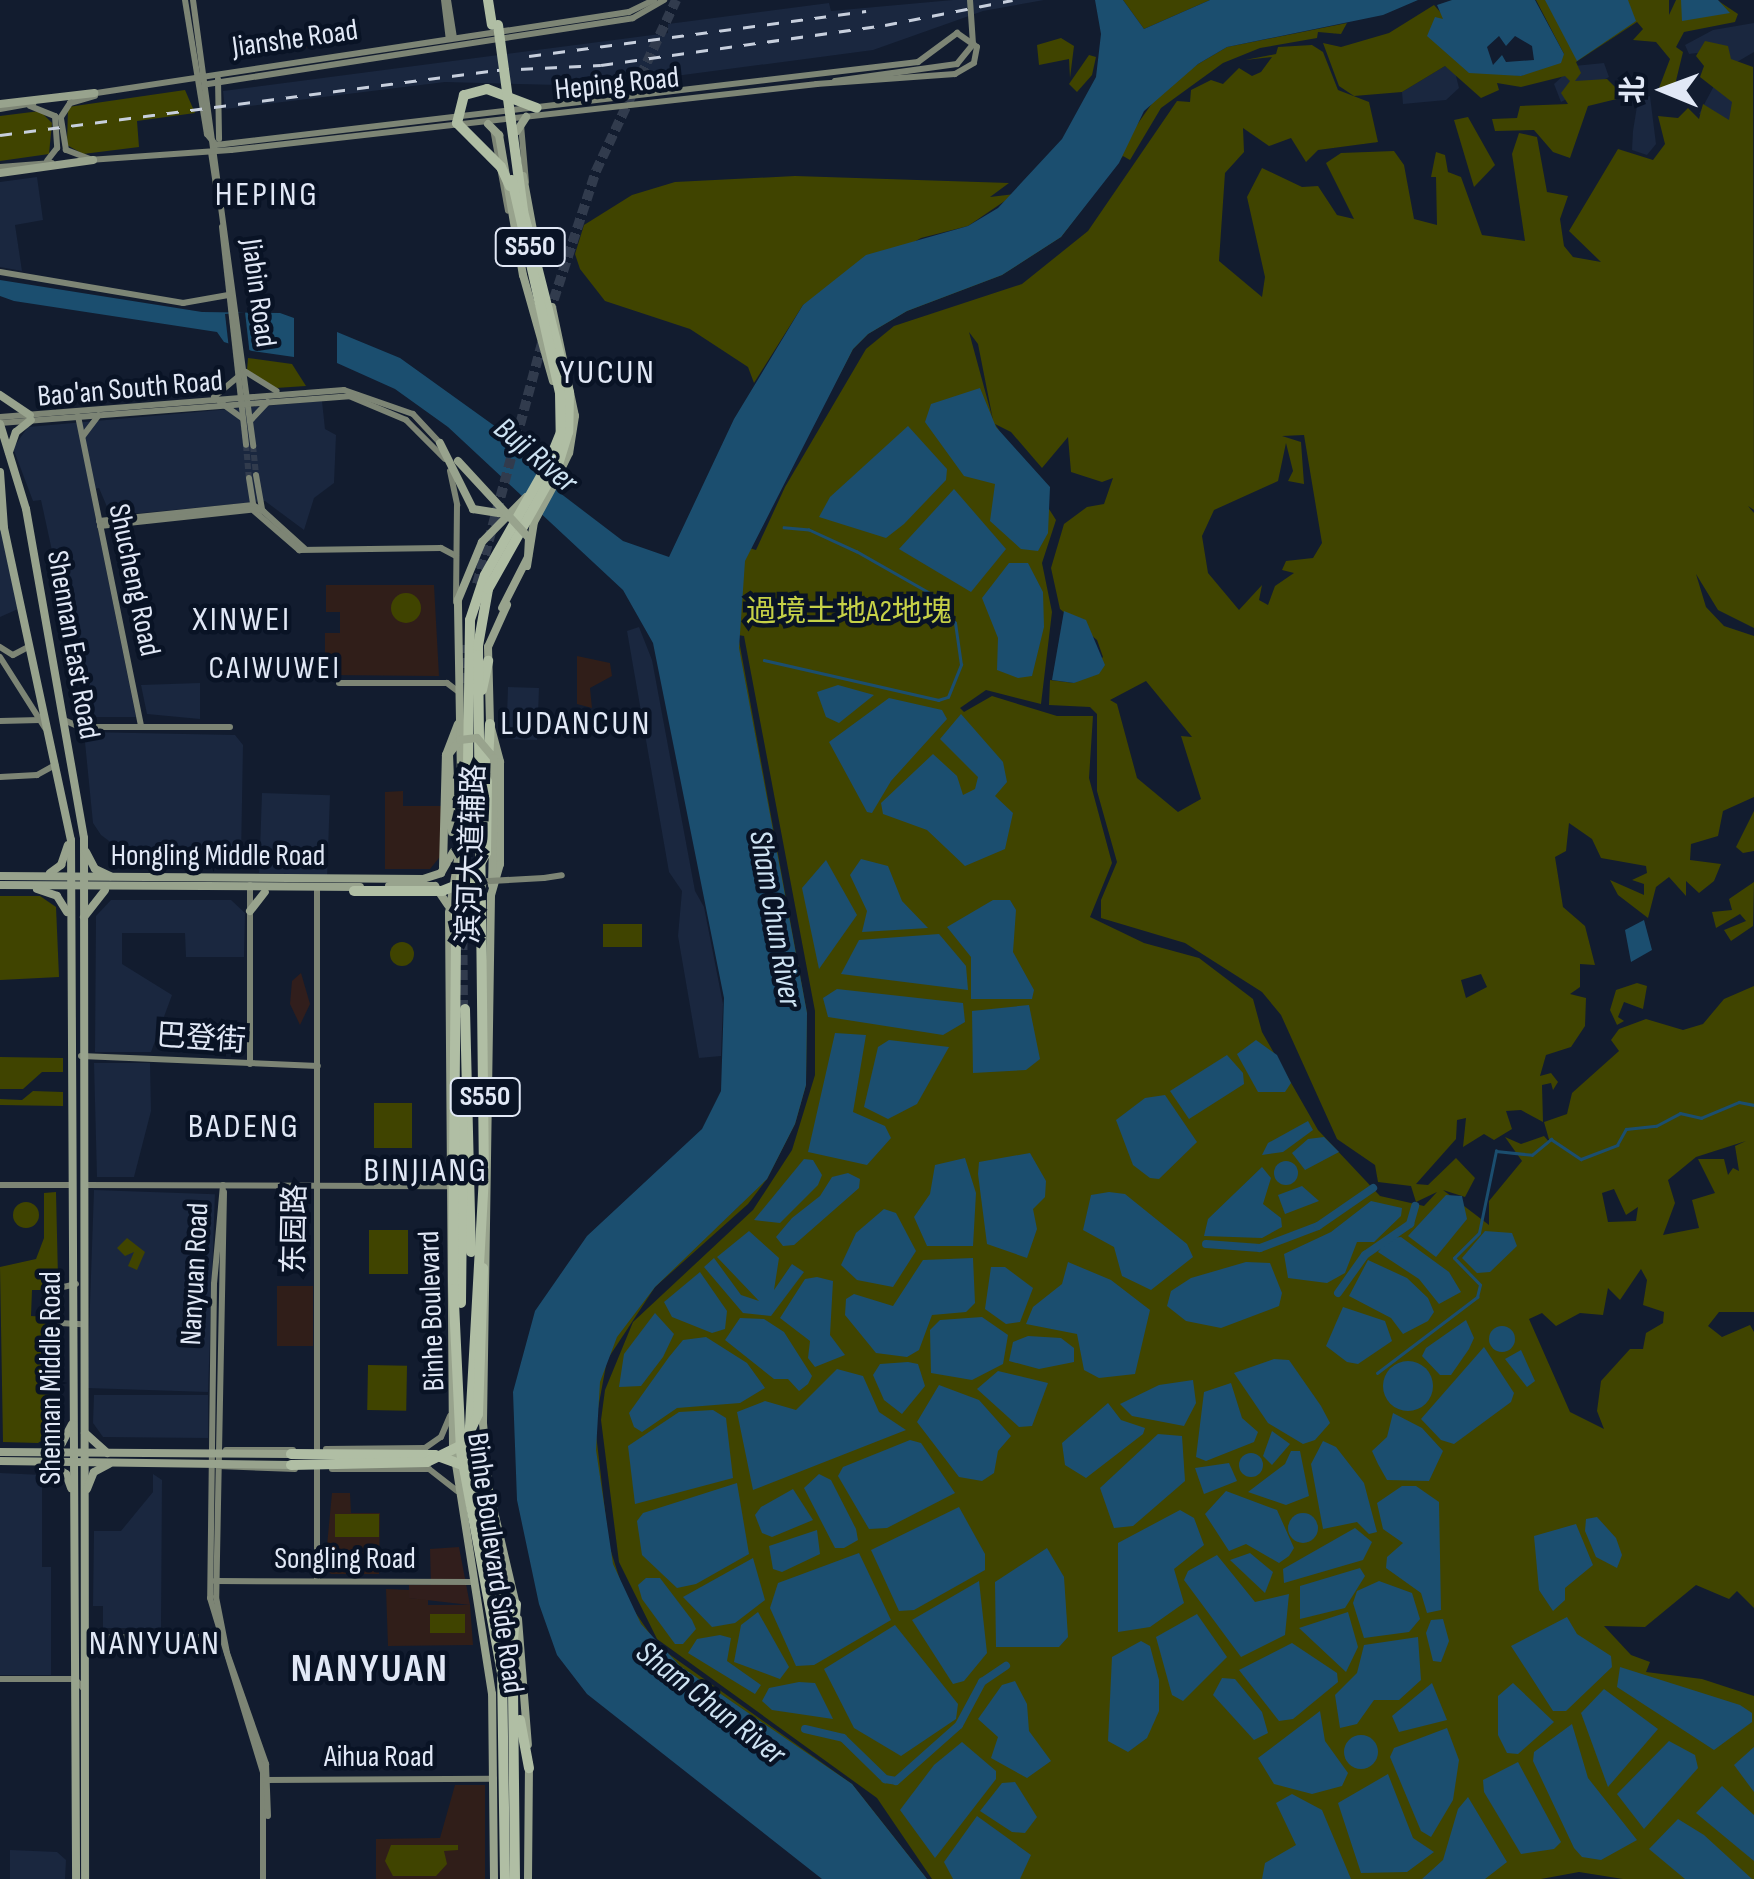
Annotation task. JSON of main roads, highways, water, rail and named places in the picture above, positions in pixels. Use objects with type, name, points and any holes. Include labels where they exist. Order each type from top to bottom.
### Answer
[{"type":"highway","name":"S550","points":[[491,0],[514,199],[562,416],[554,463],[532,491],[526,515]]},
{"type":"highway","name":"S550","points":[[491,0],[522,211],[569,394],[568,432],[526,515]]},
{"type":"highway","points":[[514,199],[504,171],[457,123],[464,95],[487,89],[537,108]]},
{"type":"highway","name":"Binhe Boulevard","points":[[515,1879],[508,1677],[471,1468],[470,1358],[484,1176],[486,930],[477,850],[482,610],[526,515]]},
{"type":"highway","name":"Binhe Boulevard","points":[[505,1879],[508,1677],[464,1488],[458,1373],[454,1050],[470,620],[485,575],[526,515]]},
{"type":"highway","points":[[487,766],[478,715],[488,661]]},
{"type":"highway","points":[[354,891],[442,891],[466,884],[485,859],[490,724]]},
{"type":"highway","points":[[466,1010],[472,1140],[470,1358]]},
{"type":"highway","points":[[448,1078],[454,1050]]},
{"type":"highway","points":[[458,1373],[463,1109]]},
{"type":"highway","points":[[448,1142],[454,1171]]},
{"type":"highway","points":[[291,1459],[427,1462],[464,1444],[478,1414],[484,1176]]},
{"type":"highway","points":[[291,1459],[435,1455],[465,1466],[484,1494],[512,1602],[508,1677]]},
{"type":"highway","points":[[481,1608],[508,1677],[529,1768]]},
{"type":"main road","name":"Jiabin Road","points":[[185,0],[196,78],[215,149],[249,446]]},
{"type":"main road","name":"Jiabin Road","points":[[193,0],[211,81],[228,295],[234,312]]},
{"type":"main road","points":[[446,0],[451,39]]},
{"type":"main road","name":"Jianshe Road","points":[[211,81],[629,12],[654,0]]},
{"type":"main road","name":"Jianshe Road","points":[[2,107],[196,78],[211,81],[633,18],[664,0]]},
{"type":"main road","name":"Heping Road","points":[[0,170],[21,164],[483,123],[957,64],[969,53],[970,0]]},
{"type":"main road","name":"Heping Road","points":[[215,149],[874,69],[925,60],[954,33],[970,36],[977,48],[974,63],[956,74],[816,84]]},
{"type":"main road","points":[[94,160],[66,150],[62,112],[110,90]]},
{"type":"main road","points":[[2,107],[94,93]]},
{"type":"main road","points":[[23,105],[55,116],[57,148],[41,163]]},
{"type":"main road","points":[[505,112],[514,118]]},
{"type":"main road","points":[[517,131],[526,117]]},
{"type":"main road","points":[[526,117],[520,126],[526,188]]},
{"type":"main road","name":"滨河大道辅路","points":[[436,876],[446,855],[446,755],[460,715],[456,615],[476,551],[526,515],[556,483],[571,445],[574,392],[536,244],[514,118]]},
{"type":"main road","points":[[483,123],[500,144],[508,212]]},
{"type":"main road","points":[[483,123],[562,416]]},
{"type":"main road","points":[[500,144],[508,134],[518,142]]},
{"type":"main road","points":[[0,170],[94,160]]},
{"type":"main road","points":[[504,179],[515,186],[523,176]]},
{"type":"main road","points":[[0,272],[183,303],[228,295]]},
{"type":"main road","points":[[273,399],[247,421],[216,400],[243,373],[265,386],[288,392]]},
{"type":"main road","name":"Bao'an South Road","points":[[0,421],[288,392],[367,395],[413,414],[440,443]]},
{"type":"main road","points":[[0,395],[30,418],[11,441],[9,466]]},
{"type":"main road","name":"Bao'an South Road","points":[[244,398],[349,396],[412,424],[448,464],[457,536],[456,615]]},
{"type":"main road","name":"Bao'an South Road","points":[[30,418],[216,400]]},
{"type":"main road","points":[[83,443],[89,423],[102,414]]},
{"type":"main road","name":"Shucheng Road","points":[[78,416],[141,727]]},
{"type":"main road","points":[[55,418],[74,428],[83,443]]},
{"type":"main road","name":"Shennan East Road","points":[[0,421],[9,466],[26,509],[64,720],[84,838],[82,882]]},
{"type":"main road","points":[[440,443],[529,538],[528,557],[502,608],[488,647]]},
{"type":"main road","points":[[440,443],[475,511],[498,516],[526,515]]},
{"type":"main road","name":"Shennan East Road","points":[[0,472],[4,528],[58,760],[70,829],[71,876]]},
{"type":"main road","points":[[236,507],[247,499],[251,479],[258,508],[302,549],[441,548],[456,557]]},
{"type":"main road","points":[[100,523],[236,507],[258,508]]},
{"type":"main road","points":[[100,523],[258,508]]},
{"type":"main road","name":"滨河大道辅路","points":[[496,867],[500,762],[490,724],[488,647],[533,555],[526,515]]},
{"type":"main road","points":[[441,548],[457,536]]},
{"type":"main road","points":[[14,678],[20,654],[30,646]]},
{"type":"main road","points":[[0,647],[20,654]]},
{"type":"main road","points":[[0,658],[53,742]]},
{"type":"main road","points":[[339,683],[442,683],[460,694]]},
{"type":"main road","name":"Binhe Boulevard Side Road","points":[[460,715],[462,835],[449,914],[452,1406],[457,1491],[481,1608],[492,1694],[494,1879]]},
{"type":"main road","points":[[0,721],[41,720]]},
{"type":"main road","points":[[64,720],[105,727],[230,727]]},
{"type":"main road","points":[[452,890],[450,754],[460,740],[477,738],[494,758],[496,867]]},
{"type":"main road","points":[[0,777],[31,776],[58,760]]},
{"type":"main road","points":[[22,881],[58,869],[70,829]]},
{"type":"main road","points":[[84,838],[92,866],[124,879]]},
{"type":"main road","points":[[436,876],[453,852]]},
{"type":"main road","name":"Binhe Boulevard Side Road","points":[[496,867],[492,895],[483,1445],[512,1602],[529,1768],[528,1879]]},
{"type":"main road","points":[[466,884],[562,875]]},
{"type":"main road","name":"Hongling Middle Road","points":[[0,876],[70,886],[124,879],[436,876]]},
{"type":"main road","name":"Hongling Middle Road","points":[[0,885],[71,876],[82,882]]},
{"type":"main road","name":"Shennan Middle Road","points":[[71,876],[78,1185]]},
{"type":"main road","points":[[250,879],[250,1064]]},
{"type":"main road","points":[[22,881],[57,896],[70,920]]},
{"type":"main road","points":[[82,882],[108,888],[354,891]]},
{"type":"main road","name":"Shennan Middle Road","points":[[76,1879],[79,1457],[75,1415],[82,882]]},
{"type":"main road","points":[[317,890],[435,886],[444,892],[449,914]]},
{"type":"main road","points":[[81,926],[90,902],[108,888]]},
{"type":"main road","points":[[231,890],[250,911]]},
{"type":"main road","points":[[250,911],[270,890]]},
{"type":"main road","name":"东园路","points":[[317,890],[318,1449]]},
{"type":"main road","name":"巴登街","points":[[82,1056],[318,1066]]},
{"type":"main road","points":[[0,1185],[448,1186]]},
{"type":"main road","name":"Nanyuan Road","points":[[223,1186],[209,1585],[220,1637],[266,1780],[265,1879]]},
{"type":"main road","points":[[77,1284],[58,1288],[50,1304],[57,1320],[77,1324]]},
{"type":"main road","name":"Shennan Middle Road","points":[[77,1324],[84,1425],[79,1457]]},
{"type":"main road","points":[[215,1458],[318,1449],[419,1449],[441,1437],[452,1406]]},
{"type":"main road","points":[[0,1462],[43,1456],[62,1443],[75,1415]]},
{"type":"main road","points":[[84,1425],[90,1442],[112,1458]]},
{"type":"main road","points":[[419,1449],[430,1457],[421,1469]]},
{"type":"main road","points":[[0,1452],[112,1458],[291,1459]]},
{"type":"main road","points":[[43,1456],[66,1474],[79,1500]]},
{"type":"main road","points":[[79,1500],[94,1472],[112,1458]]},
{"type":"main road","points":[[215,1458],[317,1469],[421,1469],[440,1474],[457,1491]]},
{"type":"main road","name":"Nanyuan Road","points":[[215,1458],[215,1581],[220,1637]]},
{"type":"main road","points":[[317,1469],[317,1581]]},
{"type":"main road","name":"Shennan Middle Road","points":[[79,1500],[85,1879]]},
{"type":"main road","name":"Songling Road","points":[[215,1581],[476,1582]]},
{"type":"main road","points":[[84,1637],[220,1637]]},
{"type":"main road","points":[[0,1681],[75,1680],[84,1690]]},
{"type":"main road","points":[[0,1681],[66,1683],[75,1697]]},
{"type":"main road","name":"Aihua Road","points":[[266,1780],[494,1780]]},
{"type":"water","points":[[1095,0],[1123,0],[1144,29],[1210,0],[1418,0],[1383,15],[1227,47],[1198,64],[1144,111],[1119,163],[1061,237],[1002,275],[907,311],[868,334],[853,349],[745,561],[739,648],[807,1013],[806,1085],[795,1124],[767,1179],[655,1287],[617,1337],[600,1382],[596,1450],[613,1564],[641,1624],[680,1666],[852,1784],[927,1879],[822,1879],[587,1694],[557,1655],[539,1604],[517,1500],[513,1392],[535,1311],[587,1236],[702,1129],[721,1091],[724,998],[653,643],[623,590],[448,427],[395,389],[337,363],[337,332],[400,358],[538,457],[560,493],[623,541],[669,557],[734,419],[803,305],[866,255],[968,226],[998,208],[1062,139],[1096,77],[1101,34]]},
{"type":"water","points":[[1452,0],[1535,0],[1564,54],[1561,63],[1521,76],[1469,73],[1427,36],[1435,17],[1443,19],[1437,5]],"holes":[[[1499,36],[1506,46],[1515,36],[1532,46],[1534,60],[1506,62],[1502,55],[1493,65],[1487,47]]]},
{"type":"water","points":[[1545,0],[1628,0],[1636,21],[1577,61]]},
{"type":"water","points":[[1681,0],[1718,0],[1730,13],[1682,21]]},
{"type":"water","points":[[0,280],[202,312],[280,313],[294,318],[294,357],[224,342],[217,332],[14,301],[0,296]]},
{"type":"water","points":[[980,388],[996,427],[1050,487],[1048,533],[1038,551],[1021,549],[990,521],[995,484],[964,476],[925,422],[931,404]]},
{"type":"water","points":[[908,426],[947,469],[946,480],[904,524],[886,538],[819,517],[830,497]]},
{"type":"water","points":[[954,489],[1006,549],[971,592],[899,549]]},
{"type":"water","points":[[1009,563],[1028,563],[1043,592],[1044,627],[1032,676],[1018,678],[997,670],[998,638],[982,598]]},
{"type":"water","points":[[1064,611],[1086,620],[1105,665],[1099,674],[1074,683],[1052,680]]},
{"type":"water","points":[[838,685],[874,695],[839,723],[826,717],[817,692]]},
{"type":"water","points":[[889,698],[942,710],[947,719],[891,781],[872,813],[867,812],[829,742]]},
{"type":"water","points":[[961,714],[1003,762],[1007,782],[995,796],[1013,813],[1005,849],[965,866],[927,830],[883,814],[881,803],[933,754],[957,776],[963,795],[975,789],[978,777],[940,739]]},
{"type":"water","points":[[861,859],[888,866],[902,901],[928,928],[862,932],[867,911],[850,875]]},
{"type":"water","points":[[826,860],[857,915],[819,969],[802,888]]},
{"type":"water","points":[[993,900],[1010,900],[1016,910],[1013,952],[1034,990],[1032,999],[971,999],[971,957],[947,927]]},
{"type":"water","points":[[1644,920],[1652,950],[1631,962],[1625,930]]},
{"type":"water","points":[[939,934],[966,966],[968,990],[841,974],[859,940]]},
{"type":"water","points":[[837,989],[963,1003],[965,1022],[943,1035],[828,1017],[823,998]]},
{"type":"water","points":[[1029,1005],[1040,1059],[1026,1070],[973,1073],[972,1011]]},
{"type":"water","points":[[835,1033],[866,1035],[853,1112],[885,1126],[891,1138],[867,1165],[808,1152]]},
{"type":"water","points":[[889,1040],[949,1047],[917,1104],[888,1119],[864,1107],[878,1047]]},
{"type":"water","points":[[1256,1040],[1277,1055],[1291,1083],[1285,1092],[1258,1092],[1237,1054]]},
{"type":"water","points":[[1227,1055],[1243,1073],[1244,1084],[1189,1119],[1170,1091]]},
{"type":"water","points":[[1165,1095],[1197,1142],[1159,1179],[1150,1178],[1133,1165],[1116,1120],[1145,1098]]},
{"type":"water","points":[[1308,1121],[1313,1130],[1283,1152],[1262,1155],[1268,1143]]},
{"type":"water","points":[[1324,1137],[1339,1152],[1305,1170],[1292,1153],[1308,1139]]},
{"type":"water","points":[[1030,1153],[1046,1181],[1045,1197],[1033,1209],[1037,1229],[1027,1258],[987,1244],[978,1174],[979,1162]]},
{"type":"water","points":[[965,1158],[976,1193],[973,1246],[927,1246],[914,1217],[930,1194],[935,1165]]},
{"type":"water","points":[[804,1159],[813,1160],[822,1175],[818,1185],[780,1223],[754,1220]]},
{"type":"water","points":[[1286,1161],[1298,1173],[1286,1185],[1274,1173]]},
{"type":"water","points":[[1262,1167],[1271,1178],[1263,1204],[1281,1218],[1282,1227],[1262,1238],[1204,1236],[1208,1219]]},
{"type":"water","points":[[848,1173],[860,1179],[859,1188],[794,1245],[783,1246],[776,1237],[792,1218],[820,1196],[832,1177]]},
{"type":"water","points":[[1302,1186],[1319,1201],[1285,1214],[1278,1195]]},
{"type":"water","points":[[1125,1194],[1187,1244],[1193,1257],[1151,1290],[1122,1276],[1114,1247],[1083,1230],[1091,1195]]},
{"type":"water","points":[[1446,1195],[1462,1196],[1467,1219],[1436,1257],[1408,1236]]},
{"type":"water","points":[[1371,1201],[1402,1208],[1401,1216],[1374,1242],[1357,1242],[1345,1273],[1327,1283],[1288,1278],[1284,1254],[1331,1232]]},
{"type":"water","points":[[884,1209],[896,1213],[916,1251],[893,1287],[857,1280],[841,1265],[856,1233]]},
{"type":"water","points":[[749,1231],[779,1258],[774,1290],[792,1264],[804,1272],[771,1316],[743,1313],[704,1267],[714,1258],[741,1295],[759,1301],[717,1257]]},
{"type":"water","points":[[1485,1231],[1512,1233],[1517,1246],[1490,1272],[1477,1273],[1462,1258]]},
{"type":"water","points":[[1401,1237],[1449,1272],[1461,1292],[1439,1304],[1419,1279],[1378,1252],[1389,1238]]},
{"type":"water","points":[[973,1258],[975,1303],[966,1312],[932,1315],[919,1350],[907,1357],[876,1353],[845,1315],[846,1299],[854,1294],[893,1306],[923,1260]]},
{"type":"water","points":[[1368,1260],[1407,1278],[1428,1298],[1434,1312],[1428,1321],[1403,1334],[1391,1318],[1349,1296]]},
{"type":"water","points":[[1068,1262],[1111,1280],[1150,1310],[1135,1374],[1099,1378],[1084,1370],[1077,1334],[1026,1324],[1033,1307],[1062,1284]]},
{"type":"water","points":[[1246,1262],[1270,1263],[1282,1293],[1279,1306],[1221,1328],[1186,1321],[1167,1306],[1171,1291],[1191,1278]]},
{"type":"water","points":[[991,1267],[1005,1267],[1033,1288],[1020,1322],[1006,1324],[985,1309]]},
{"type":"water","points":[[700,1272],[727,1311],[725,1329],[712,1333],[672,1317],[664,1302]]},
{"type":"water","points":[[805,1279],[833,1281],[830,1335],[845,1355],[815,1367],[808,1358],[810,1341],[780,1318]]},
{"type":"water","points":[[1343,1307],[1385,1321],[1392,1341],[1358,1364],[1347,1362],[1326,1346]]},
{"type":"water","points":[[655,1313],[674,1334],[663,1357],[641,1386],[619,1387],[624,1354]]},
{"type":"water","points":[[982,1317],[1008,1335],[1003,1364],[972,1380],[931,1373],[930,1330],[940,1320]]},
{"type":"water","points":[[740,1318],[764,1319],[784,1332],[812,1376],[808,1384],[799,1391],[788,1379],[774,1379],[725,1340]]},
{"type":"water","points":[[1466,1320],[1474,1338],[1469,1349],[1451,1375],[1440,1375],[1422,1356],[1426,1348]]},
{"type":"water","points":[[1502,1326],[1511,1330],[1515,1339],[1511,1348],[1502,1352],[1493,1348],[1489,1339],[1493,1330]]},
{"type":"water","points":[[1028,1336],[1061,1338],[1074,1348],[1074,1362],[1039,1369],[1009,1361],[1013,1342]]},
{"type":"water","points":[[706,1337],[747,1363],[765,1388],[740,1403],[677,1408],[642,1432],[634,1427],[629,1413],[669,1357],[683,1340]]},
{"type":"water","points":[[1484,1347],[1514,1393],[1511,1402],[1454,1444],[1441,1440],[1421,1419]]},
{"type":"water","points":[[1521,1350],[1535,1381],[1527,1387],[1505,1359]]},
{"type":"water","points":[[1274,1359],[1289,1360],[1330,1423],[1315,1440],[1303,1444],[1268,1423],[1234,1373]]},
{"type":"water","points":[[1408,1361],[1425,1369],[1433,1386],[1425,1403],[1408,1411],[1391,1403],[1383,1386],[1391,1369]]},
{"type":"water","points":[[880,1364],[918,1364],[925,1386],[902,1414],[884,1400],[873,1375]]},
{"type":"water","points":[[837,1369],[863,1376],[879,1412],[906,1430],[753,1490],[737,1412],[765,1401],[796,1410]]},
{"type":"water","points":[[998,1371],[1048,1383],[1032,1426],[1019,1427],[977,1389]]},
{"type":"water","points":[[1193,1380],[1196,1403],[1184,1426],[1132,1416],[1120,1404],[1159,1385]]},
{"type":"water","points":[[1231,1383],[1242,1418],[1258,1432],[1254,1442],[1206,1461],[1196,1457],[1204,1392]]},
{"type":"water","points":[[939,1385],[979,1400],[1011,1436],[998,1451],[994,1473],[982,1481],[959,1477],[917,1422]]},
{"type":"water","points":[[1108,1403],[1121,1420],[1145,1428],[1143,1434],[1086,1478],[1065,1465],[1062,1443]]},
{"type":"water","points":[[713,1410],[726,1418],[733,1478],[635,1504],[628,1446],[679,1412]]},
{"type":"water","points":[[1393,1413],[1422,1428],[1443,1451],[1429,1481],[1387,1480],[1378,1464],[1372,1451],[1387,1437]]},
{"type":"water","points":[[1272,1431],[1290,1444],[1272,1465],[1263,1456]]},
{"type":"water","points":[[1158,1434],[1182,1436],[1185,1481],[1133,1526],[1114,1528],[1100,1488]]},
{"type":"water","points":[[910,1440],[921,1443],[955,1493],[887,1528],[869,1529],[838,1476],[843,1467]]},
{"type":"water","points":[[1323,1441],[1336,1447],[1364,1483],[1377,1532],[1369,1534],[1357,1522],[1323,1529],[1311,1464]]},
{"type":"water","points":[[1291,1451],[1300,1451],[1309,1496],[1286,1505],[1248,1492],[1285,1464]]},
{"type":"water","points":[[1251,1453],[1260,1456],[1260,1474],[1251,1477],[1242,1474],[1239,1465],[1242,1456]]},
{"type":"water","points":[[1229,1463],[1237,1481],[1204,1494],[1195,1468]]},
{"type":"water","points":[[819,1474],[831,1480],[856,1529],[858,1540],[844,1548],[835,1548],[804,1488]]},
{"type":"water","points":[[737,1483],[749,1554],[696,1584],[677,1588],[642,1555],[637,1521],[643,1513]]},
{"type":"water","points":[[1402,1486],[1416,1486],[1439,1502],[1441,1610],[1427,1613],[1421,1593],[1386,1568],[1387,1557],[1403,1543],[1383,1529],[1377,1503]]},
{"type":"water","points":[[793,1489],[813,1520],[772,1537],[762,1533],[755,1515],[761,1507]]},
{"type":"water","points":[[1226,1491],[1277,1510],[1294,1548],[1289,1556],[1279,1563],[1246,1544],[1229,1551],[1205,1514]]},
{"type":"water","points":[[959,1507],[985,1554],[985,1570],[914,1610],[899,1611],[871,1550]]},
{"type":"water","points":[[1180,1510],[1194,1518],[1204,1545],[1174,1569],[1184,1603],[1150,1627],[1118,1632],[1118,1543]]},
{"type":"water","points":[[1303,1513],[1314,1517],[1318,1528],[1314,1539],[1303,1543],[1292,1539],[1288,1528],[1292,1517]]},
{"type":"water","points":[[1597,1517],[1616,1538],[1622,1555],[1617,1568],[1596,1557],[1585,1531],[1586,1519]]},
{"type":"water","points":[[1576,1524],[1593,1565],[1565,1588],[1565,1600],[1553,1611],[1539,1590],[1534,1536]]},
{"type":"water","points":[[1355,1528],[1372,1542],[1363,1560],[1284,1583],[1283,1569]]},
{"type":"water","points":[[817,1530],[820,1554],[782,1572],[773,1569],[769,1546]]},
{"type":"water","points":[[1047,1548],[1064,1577],[1068,1637],[1059,1647],[996,1647],[995,1582]]},
{"type":"water","points":[[859,1553],[891,1620],[814,1665],[796,1666],[770,1608],[778,1583]]},
{"type":"water","points":[[1250,1553],[1273,1572],[1265,1593],[1230,1560]]},
{"type":"water","points":[[1217,1555],[1255,1602],[1289,1594],[1285,1635],[1241,1657],[1184,1580],[1188,1571]]},
{"type":"water","points":[[753,1558],[765,1600],[735,1623],[712,1627],[683,1597]]},
{"type":"water","points":[[1360,1568],[1365,1576],[1345,1608],[1300,1619],[1300,1586]]},
{"type":"water","points":[[646,1578],[660,1578],[692,1620],[696,1629],[683,1644],[675,1644],[642,1599],[638,1585]]},
{"type":"water","points":[[979,1581],[987,1653],[964,1681],[953,1684],[912,1620]]},
{"type":"water","points":[[1379,1581],[1412,1593],[1420,1619],[1409,1632],[1364,1638],[1353,1603],[1357,1591]]},
{"type":"water","points":[[758,1612],[789,1667],[780,1679],[734,1662],[741,1625]]},
{"type":"water","points":[[1348,1612],[1358,1647],[1346,1672],[1299,1628]]},
{"type":"water","points":[[1197,1614],[1227,1657],[1183,1701],[1172,1695],[1156,1637]]},
{"type":"water","points":[[1567,1617],[1577,1634],[1611,1656],[1612,1667],[1566,1711],[1553,1711],[1511,1646]]},
{"type":"water","points":[[1443,1619],[1449,1641],[1441,1662],[1433,1661],[1426,1633],[1431,1620]]},
{"type":"water","points":[[895,1625],[958,1704],[956,1719],[901,1756],[854,1728],[824,1669]]},
{"type":"water","points":[[720,1635],[731,1638],[727,1661],[761,1685],[755,1694],[688,1653],[697,1639]]},
{"type":"water","points":[[1418,1637],[1421,1680],[1399,1700],[1374,1700],[1357,1724],[1340,1728],[1335,1695],[1357,1673],[1364,1645]]},
{"type":"water","points":[[1141,1641],[1150,1646],[1159,1680],[1159,1711],[1147,1738],[1128,1752],[1108,1741],[1112,1657]]},
{"type":"water","points":[[1292,1643],[1337,1673],[1338,1682],[1293,1719],[1279,1721],[1239,1670]]},
{"type":"water","points":[[1620,1667],[1740,1705],[1752,1713],[1752,1722],[1714,1750],[1617,1687]]},
{"type":"water","points":[[1222,1678],[1235,1679],[1262,1712],[1268,1733],[1254,1740],[1213,1695]]},
{"type":"water","points":[[1015,1681],[1027,1704],[1029,1731],[1051,1761],[1027,1778],[991,1758],[998,1737],[978,1719],[1002,1685]]},
{"type":"water","points":[[815,1683],[833,1719],[772,1710],[762,1701],[769,1688]]},
{"type":"water","points":[[1432,1683],[1447,1720],[1399,1732],[1392,1716]]},
{"type":"water","points":[[1513,1683],[1554,1722],[1518,1754],[1507,1753],[1498,1735],[1498,1696]]},
{"type":"water","points":[[1604,1689],[1658,1729],[1608,1787],[1581,1713]]},
{"type":"water","points":[[1320,1711],[1325,1741],[1348,1773],[1342,1786],[1312,1794],[1274,1784],[1258,1758]]},
{"type":"water","points":[[1572,1724],[1588,1778],[1637,1840],[1601,1860],[1582,1857],[1574,1848],[1533,1761],[1534,1752]]},
{"type":"water","points":[[1447,1728],[1459,1760],[1453,1800],[1431,1837],[1421,1831],[1390,1757],[1394,1748]]},
{"type":"water","points":[[1361,1735],[1373,1740],[1378,1752],[1373,1764],[1361,1769],[1349,1764],[1344,1752],[1349,1740]]},
{"type":"water","points":[[1669,1741],[1695,1755],[1698,1768],[1644,1829],[1617,1794]]},
{"type":"water","points":[[962,1742],[996,1771],[996,1779],[935,1858],[900,1810],[934,1765]]},
{"type":"water","points":[[1754,1747],[1754,1792],[1734,1765]]},
{"type":"water","points":[[1518,1762],[1561,1842],[1554,1849],[1521,1854],[1484,1792],[1483,1780]]},
{"type":"water","points":[[1388,1774],[1413,1838],[1434,1852],[1407,1872],[1361,1873],[1338,1803]]},
{"type":"water","points":[[1015,1782],[1037,1817],[1025,1833],[1012,1832],[980,1811],[1002,1783]]},
{"type":"water","points":[[1722,1786],[1754,1815],[1754,1861],[1696,1813]]},
{"type":"water","points":[[1292,1794],[1322,1810],[1351,1879],[1262,1879],[1265,1863],[1296,1845],[1276,1803]]},
{"type":"water","points":[[1468,1797],[1507,1862],[1485,1879],[1422,1879],[1443,1860],[1458,1809]]},
{"type":"water","points":[[977,1816],[1031,1855],[1020,1879],[953,1879],[944,1862]]},
{"type":"water","points":[[1678,1819],[1704,1835],[1752,1879],[1685,1879],[1649,1849]]},
{"type":"waterway","points":[[764,660],[938,700],[948,697],[961,665],[955,623],[936,597],[809,530],[784,528]]},
{"type":"waterway","points":[[1377,1373],[1477,1297],[1480,1285],[1454,1258],[1479,1233],[1496,1151],[1532,1155],[1551,1139],[1581,1159],[1617,1145],[1626,1129],[1656,1126],[1680,1113],[1701,1118],[1739,1102],[1754,1105]]},
{"type":"waterway","points":[[1206,1244],[1260,1248],[1318,1226],[1373,1188]]},
{"type":"waterway","points":[[1338,1293],[1365,1255],[1410,1224],[1415,1206]]},
{"type":"waterway","points":[[805,1729],[843,1738],[885,1779],[896,1781],[959,1725],[982,1682],[1006,1666]]},
{"type":"tunnel","points":[[549,314],[596,171],[676,0]]},
{"type":"tunnel","points":[[477,584],[543,340]]},
{"type":"tunnel","points":[[246,445],[249,478]]},
{"type":"tunnel","points":[[253,446],[256,475]]},
{"type":"tunnel","points":[[463,683],[465,645]]},
{"type":"tunnel","points":[[462,895],[463,1018]]},
{"type":"railway","points":[[0,135],[497,70],[601,65],[885,25],[1013,0]]},
{"type":"railway","points":[[529,56],[866,11]]},
{"type":"district","name":"HEPING","points":[[267,195]]},
{"type":"district","name":"YUCUN","points":[[608,373]]},
{"type":"district","name":"XINWEI","points":[[242,620]]},
{"type":"district","name":"CAIWUWEI","points":[[275,669]]},
{"type":"district","name":"LUDANCUN","points":[[576,724]]},
{"type":"district","name":"BADENG","points":[[244,1127]]},
{"type":"district","name":"BINJIANG","points":[[426,1171]]},
{"type":"district","name":"NANYUAN","points":[[155,1644]]},
{"type":"district","name":"NANYUAN","points":[[370,1669]]},
{"type":"water label","name":"Buji River","points":[[535,456]]},
{"type":"water label","name":"Sham Chun River","points":[[774,919]]},
{"type":"water label","name":"Sham Chun River","points":[[710,1704]]},
{"type":"park label","name":"過境土地A2地塊","points":[[849,612]]}]
